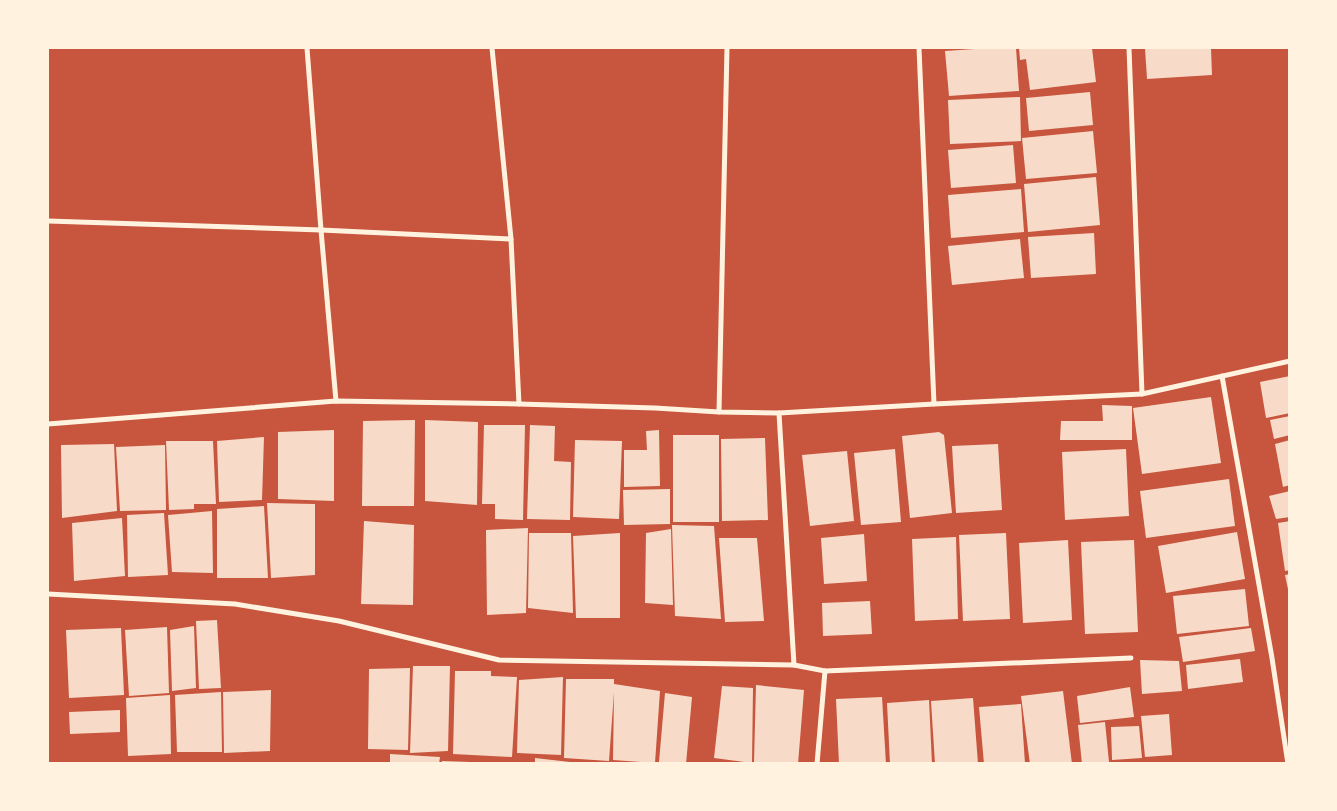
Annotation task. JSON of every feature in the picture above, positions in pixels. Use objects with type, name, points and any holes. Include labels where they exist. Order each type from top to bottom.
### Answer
[{"type":"street","points":[[307,48],[336,400]]},
{"type":"street","points":[[492,48],[511,239],[519,404]]},
{"type":"street","points":[[718,412],[726,48]]},
{"type":"street","points":[[919,48],[934,404]]},
{"type":"street","points":[[1129,48],[1142,394]]},
{"type":"street","points":[[48,221],[321,230],[511,239]]},
{"type":"street","points":[[48,424],[336,400],[779,413],[1142,394],[1290,361]]},
{"type":"street","points":[[1222,376],[1272,658],[1288,764]]},
{"type":"street","points":[[779,413],[794,665]]},
{"type":"street","points":[[48,594],[235,604],[339,621],[498,660],[794,665],[825,671],[1130,658]]},
{"type":"street","points":[[817,764],[825,671]]},
{"type":"building","points":[[1016,48],[1019,91],[949,96],[945,51]]},
{"type":"building","points":[[1019,48],[1092,48],[1096,82],[1030,90],[1026,59],[1020,60]]},
{"type":"building","points":[[1145,48],[1211,48],[1212,75],[1147,79]]},
{"type":"building","points":[[1090,92],[1093,125],[1029,131],[1026,98]]},
{"type":"building","points":[[1020,97],[1021,141],[950,144],[948,100]]},
{"type":"building","points":[[1093,131],[1097,173],[1026,179],[1022,138]]},
{"type":"building","points":[[1013,145],[1016,183],[951,188],[948,150]]},
{"type":"building","points":[[1096,177],[1100,225],[1028,232],[1024,184]]},
{"type":"building","points":[[1021,189],[1024,232],[951,238],[948,195]]},
{"type":"building","points":[[1094,233],[1096,274],[1031,278],[1028,237]]},
{"type":"building","points":[[1020,239],[1024,278],[952,285],[948,246]]},
{"type":"building","points":[[1290,376],[1290,413],[1266,418],[1260,382]]},
{"type":"building","points":[[1211,397],[1221,463],[1142,474],[1133,408]]},
{"type":"building","points":[[1102,405],[1132,406],[1132,440],[1060,440],[1061,421],[1103,421]]},
{"type":"building","points":[[1290,416],[1290,435],[1274,439],[1270,420]]},
{"type":"building","points":[[415,420],[414,506],[362,506],[363,421]]},
{"type":"building","points":[[425,420],[478,422],[477,505],[425,501]]},
{"type":"building","points":[[484,425],[525,425],[523,520],[495,519],[495,504],[482,504]]},
{"type":"building","points":[[530,425],[555,426],[554,461],[571,462],[570,520],[527,519]]},
{"type":"building","points":[[334,430],[334,501],[278,499],[278,432]]},
{"type":"building","points":[[659,430],[660,486],[624,487],[624,450],[647,450],[646,431]]},
{"type":"building","points":[[939,432],[944,435],[952,513],[910,518],[902,436]]},
{"type":"building","points":[[673,435],[719,435],[719,522],[673,522]]},
{"type":"building","points":[[264,437],[262,500],[219,502],[217,441]]},
{"type":"building","points":[[765,438],[768,520],[722,521],[721,439]]},
{"type":"building","points":[[575,440],[622,441],[619,519],[573,517]]},
{"type":"building","points":[[1290,440],[1290,485],[1283,487],[1275,444]]},
{"type":"building","points":[[166,441],[213,441],[216,504],[194,504],[194,509],[169,510]]},
{"type":"building","points":[[114,444],[117,511],[62,518],[61,445]]},
{"type":"building","points":[[998,444],[1002,510],[956,513],[952,446]]},
{"type":"building","points":[[165,445],[166,510],[120,511],[116,447]]},
{"type":"building","points":[[895,449],[901,522],[861,525],[854,453]]},
{"type":"building","points":[[1126,449],[1129,516],[1065,520],[1062,452]]},
{"type":"building","points":[[847,451],[854,521],[810,526],[802,455]]},
{"type":"building","points":[[1229,479],[1235,526],[1146,538],[1140,491]]},
{"type":"building","points":[[670,489],[670,524],[624,525],[623,490]]},
{"type":"building","points":[[1290,491],[1290,517],[1276,519],[1269,496]]},
{"type":"building","points":[[267,503],[315,504],[315,575],[271,578]]},
{"type":"building","points":[[264,506],[268,578],[217,578],[217,509]]},
{"type":"building","points":[[212,511],[213,573],[172,572],[168,515]]},
{"type":"building","points":[[164,513],[168,575],[128,577],[127,515]]},
{"type":"building","points":[[122,518],[125,576],[74,581],[72,523]]},
{"type":"building","points":[[364,521],[414,525],[413,605],[361,604]]},
{"type":"building","points":[[1290,521],[1290,570],[1285,571],[1278,523]]},
{"type":"building","points":[[672,525],[714,526],[721,619],[675,616]]},
{"type":"building","points":[[528,528],[526,613],[487,615],[486,530]]},
{"type":"building","points":[[671,529],[673,605],[645,603],[646,533]]},
{"type":"building","points":[[1237,532],[1245,579],[1166,593],[1158,546]]},
{"type":"building","points":[[529,533],[571,533],[573,613],[528,608]]},
{"type":"building","points":[[620,533],[620,618],[576,618],[573,536]]},
{"type":"building","points":[[1006,533],[1010,619],[963,621],[959,535]]},
{"type":"building","points":[[864,534],[867,581],[824,584],[821,538]]},
{"type":"building","points":[[956,537],[958,619],[915,621],[912,539]]},
{"type":"building","points":[[719,538],[757,538],[764,621],[725,622]]},
{"type":"building","points":[[1068,540],[1072,620],[1023,623],[1019,543]]},
{"type":"building","points":[[1134,540],[1138,632],[1085,634],[1081,542]]},
{"type":"building","points":[[1290,574],[1290,594],[1289,594],[1285,575]]},
{"type":"building","points":[[1245,589],[1249,626],[1177,634],[1173,596]]},
{"type":"building","points":[[870,601],[872,634],[823,636],[822,603]]},
{"type":"building","points":[[217,620],[221,688],[199,689],[196,621]]},
{"type":"building","points":[[194,626],[196,688],[172,691],[170,630]]},
{"type":"building","points":[[167,627],[169,693],[129,696],[125,630]]},
{"type":"building","points":[[121,628],[124,695],[69,698],[66,630]]},
{"type":"building","points":[[1251,628],[1255,651],[1183,662],[1179,637]]},
{"type":"building","points":[[1240,659],[1243,682],[1188,689],[1186,665]]},
{"type":"building","points":[[1140,660],[1179,661],[1182,691],[1142,694]]},
{"type":"building","points":[[413,666],[450,666],[448,751],[410,753]]},
{"type":"building","points":[[410,668],[408,750],[368,749],[369,669]]},
{"type":"building","points":[[455,671],[491,671],[491,676],[517,677],[512,757],[453,754]]},
{"type":"building","points":[[563,677],[561,755],[517,753],[519,680]]},
{"type":"building","points":[[566,679],[614,679],[614,684],[660,691],[655,763],[613,760],[614,692],[609,761],[564,758]]},
{"type":"building","points":[[756,685],[804,690],[798,764],[754,762]]},
{"type":"building","points":[[722,686],[753,688],[752,763],[714,758]]},
{"type":"building","points":[[1130,687],[1134,717],[1080,723],[1077,696]]},
{"type":"building","points":[[271,690],[270,751],[224,753],[223,692]]},
{"type":"building","points":[[1063,691],[1072,764],[1030,764],[1021,696]]},
{"type":"building","points":[[221,692],[222,752],[177,752],[175,695]]},
{"type":"building","points":[[665,693],[692,697],[686,764],[659,762]]},
{"type":"building","points":[[170,695],[171,754],[128,756],[126,698]]},
{"type":"building","points":[[882,697],[886,764],[839,764],[836,699]]},
{"type":"building","points":[[973,698],[978,764],[935,764],[931,701]]},
{"type":"building","points":[[929,700],[932,764],[890,764],[887,703]]},
{"type":"building","points":[[1021,704],[1025,764],[984,764],[979,707]]},
{"type":"building","points":[[120,710],[120,732],[70,734],[69,712]]},
{"type":"building","points":[[1169,714],[1172,755],[1145,757],[1141,716]]},
{"type":"building","points":[[1105,722],[1109,762],[1082,764],[1078,725]]},
{"type":"building","points":[[1139,726],[1142,758],[1112,760],[1111,727]]},
{"type":"building","points":[[390,754],[440,757],[439,764],[390,764]]},
{"type":"building","points":[[535,758],[570,762],[570,764],[535,764]]},
{"type":"building","points":[[442,761],[470,762],[470,764],[442,764]]}]
